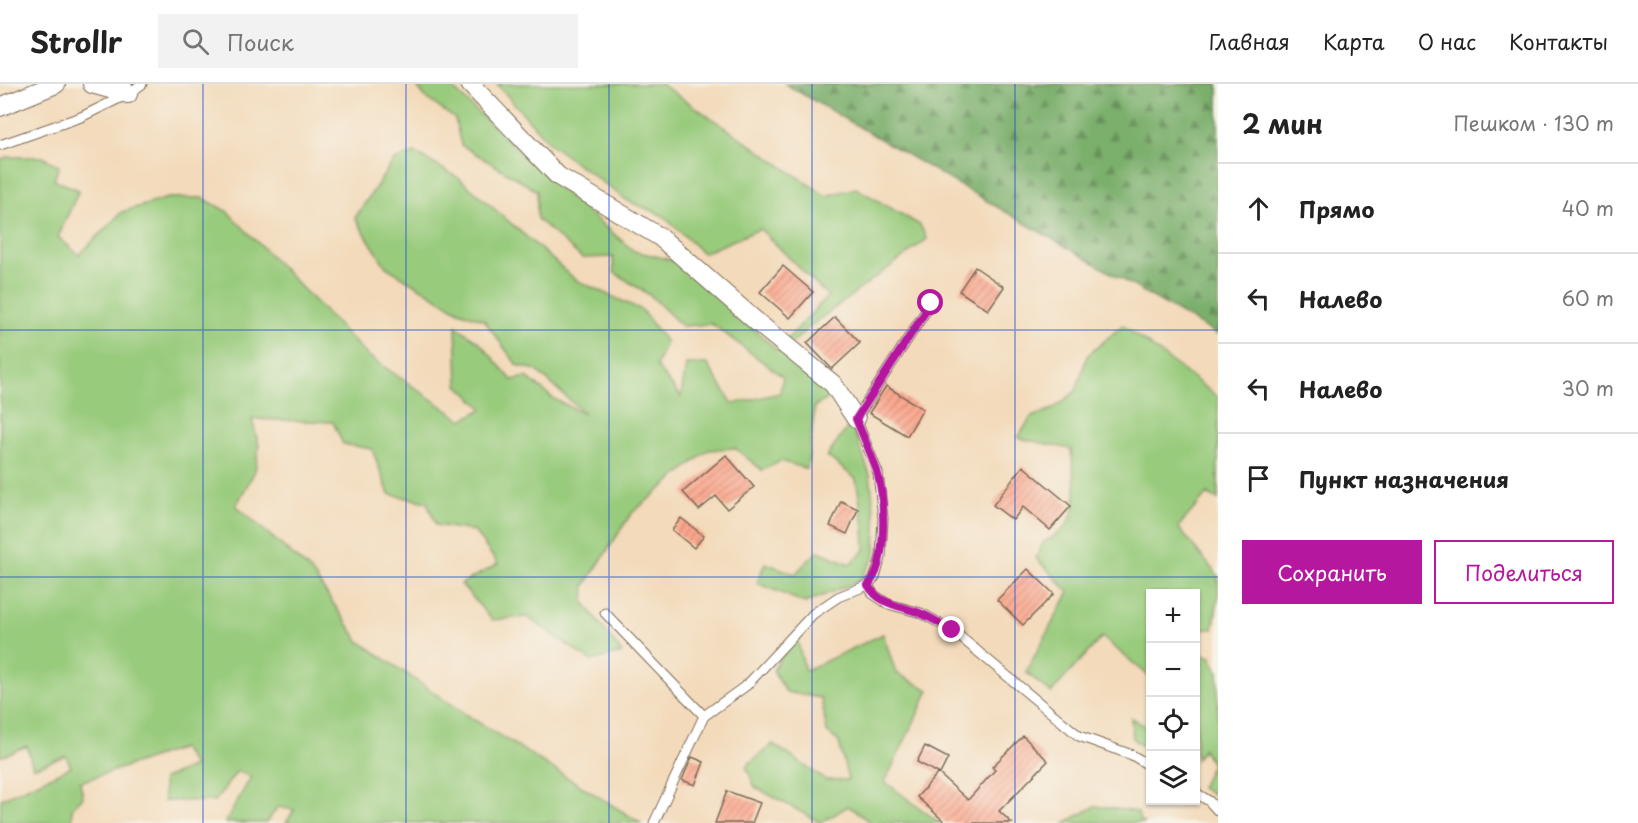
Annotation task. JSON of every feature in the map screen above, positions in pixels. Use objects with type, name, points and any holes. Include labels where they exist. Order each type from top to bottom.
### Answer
[{"type":"street","points":[[0,106],[56,84]]},
{"type":"street","points":[[92,84],[132,87]]},
{"type":"street","points":[[470,84],[558,176],[660,237],[832,384],[856,419]]},
{"type":"lane","points":[[0,145],[81,117],[132,87]]},
{"type":"lane","points":[[654,823],[704,716],[747,685],[813,614],[838,597],[868,585],[875,577],[881,558],[883,519],[878,473],[856,419],[931,303]]},
{"type":"lane","points":[[868,585],[873,594],[888,604],[921,614],[952,630],[1079,736],[1132,755],[1146,764]]},
{"type":"lane","points":[[605,613],[704,716]]},
{"type":"lane","points":[[1200,795],[1218,811]]},
{"type":"green space","points":[[415,84],[448,84],[557,186],[634,251],[680,262],[777,350],[828,296],[760,229],[703,253],[662,215],[628,201],[549,143],[497,84],[661,84],[826,196],[856,188],[920,225],[927,239],[808,328],[783,352],[835,395],[815,406],[807,469],[781,461],[762,470],[735,448],[708,450],[631,514],[585,585],[584,602],[622,653],[591,661],[527,617],[492,620],[461,584],[498,564],[474,531],[436,525],[427,502],[389,494],[372,449],[343,444],[333,422],[252,419],[259,446],[255,471],[236,506],[311,571],[359,641],[468,716],[641,823],[286,823],[294,810],[278,807],[266,823],[225,823],[251,777],[237,771],[215,801],[164,801],[163,779],[194,766],[182,748],[80,782],[83,797],[72,808],[72,823],[0,823],[1,799],[71,767],[66,756],[33,768],[27,746],[0,757],[0,160],[7,157],[43,157],[59,166],[54,180],[79,190],[58,237],[79,255],[122,212],[168,198],[203,198],[228,212],[367,355],[462,420],[483,409],[458,385],[456,326],[479,342],[512,380],[527,377],[554,399],[585,414],[536,370],[517,365],[484,320],[459,311],[386,267],[355,218],[394,160],[415,153],[459,178],[576,280],[642,310],[666,342],[656,366],[681,397],[686,364],[707,364],[733,404],[780,393],[783,377],[712,324],[682,326],[651,296],[614,272],[613,257],[582,258],[537,219],[537,191],[461,145],[455,119],[426,98]]},
{"type":"green space","points":[[785,84],[1218,84],[1218,335]]},
{"type":"green space","points":[[1123,325],[1218,397],[1218,500],[1207,494],[1178,527],[1218,576],[1218,598],[1213,629],[1200,628],[1200,589],[1146,589],[1146,674],[1102,637],[1051,693],[1026,672],[1069,592],[1036,558],[1043,542],[1057,534],[1072,515],[1075,490],[1071,449],[1018,438],[1031,417],[1053,409],[1076,391],[1087,356]]},
{"type":"green space","points":[[851,423],[870,475],[876,526],[875,557],[859,581],[805,603],[757,583],[765,563],[795,574],[818,551],[850,564],[865,550],[864,526],[856,479],[827,456]]},
{"type":"green space","points":[[796,634],[805,671],[883,634],[896,673],[929,690],[885,782],[940,823],[872,823],[848,806],[821,823],[755,787],[746,766],[773,744],[826,780],[848,780],[839,742],[827,732],[821,698],[786,692],[773,670]]},
{"type":"green space","points":[[1200,654],[1211,657],[1218,673],[1218,788],[1215,795],[1201,788],[1212,764],[1203,749],[1200,753]]},
{"type":"green space","points":[[1131,718],[1146,727],[1146,748],[1133,739]]},
{"type":"green space","points":[[1096,806],[1138,812],[1140,822],[1145,823],[1064,823]]},
{"type":"building","points":[[783,266],[813,292],[790,318],[760,292]]},
{"type":"building","points":[[975,267],[1004,287],[988,310],[959,291]]},
{"type":"building","points":[[835,317],[860,343],[832,369],[807,343]]},
{"type":"building","points":[[886,386],[923,409],[907,436],[869,413]]},
{"type":"building","points":[[726,455],[754,487],[727,509],[716,496],[699,510],[683,492]]},
{"type":"building","points":[[1023,466],[1071,506],[1050,530],[1023,507],[1013,520],[993,505]]},
{"type":"building","points":[[841,501],[858,509],[847,534],[830,526]]},
{"type":"building","points":[[681,518],[704,536],[694,548],[672,530]]},
{"type":"building","points":[[1028,569],[1054,594],[1023,625],[997,600]]},
{"type":"building","points":[[1023,736],[1048,761],[999,811],[1012,823],[946,823],[917,797],[938,773],[968,800],[995,770],[992,767]]},
{"type":"building","points":[[925,746],[948,758],[940,774],[917,762]]},
{"type":"building","points":[[692,757],[704,762],[695,785],[682,780]]},
{"type":"building","points":[[727,791],[760,803],[752,823],[715,823]]},
{"type":"route","points":[[931,303],[856,419],[878,473],[883,519],[881,558],[875,577],[868,585],[873,594],[888,604],[921,614],[952,630]]}]
